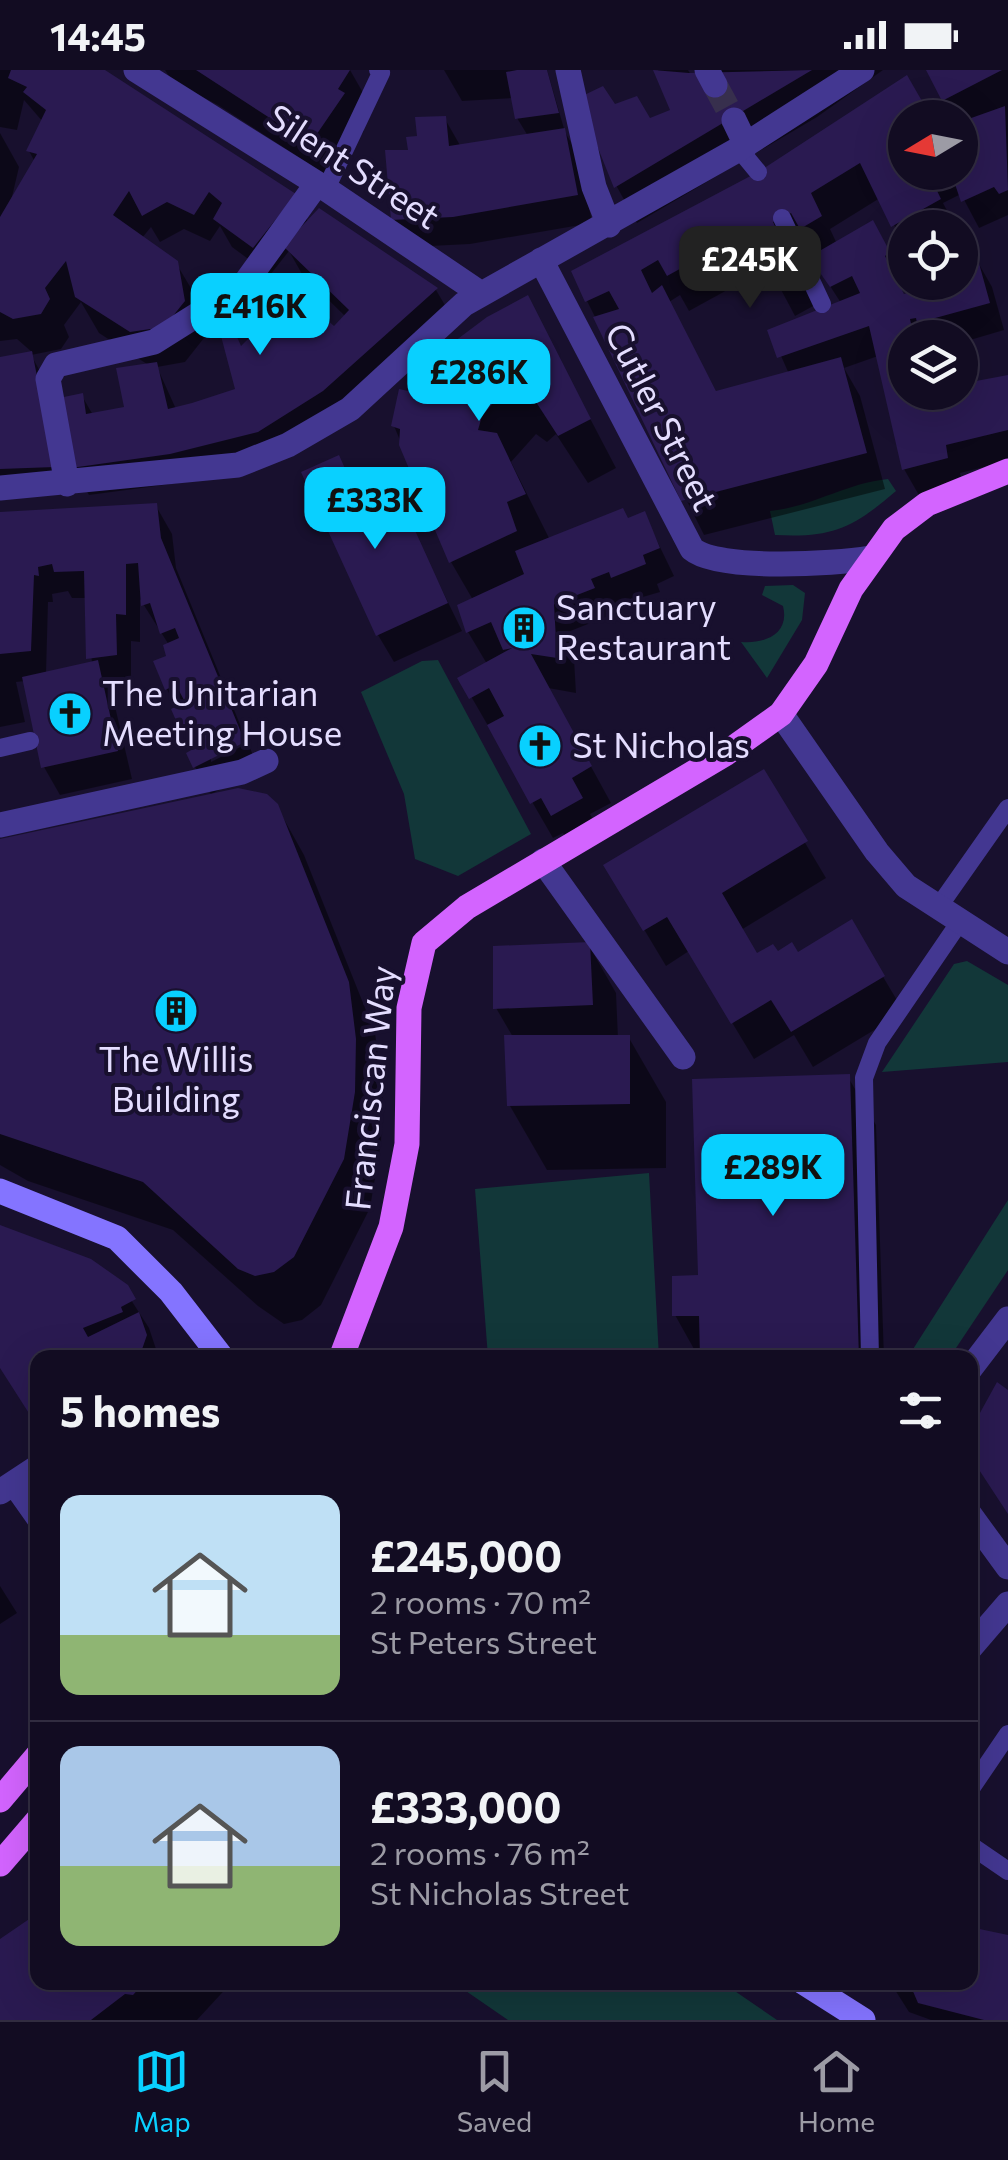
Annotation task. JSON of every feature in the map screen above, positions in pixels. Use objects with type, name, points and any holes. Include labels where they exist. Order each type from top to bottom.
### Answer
[{"type":"main road","points":[[782,714],[802,688],[870,558],[894,529],[927,504],[1008,471]]},
{"type":"main road","name":"Franciscan Way","points":[[344,1350],[391,1227],[407,1144],[409,1008],[424,943],[467,908],[725,754],[782,714]]},
{"type":"main road","points":[[0,1800],[30,1764]]},
{"type":"main road","points":[[0,1864],[30,1829]]},
{"type":"street","name":"Silent Street","points":[[136,70],[480,294]]},
{"type":"street","points":[[568,70],[586,155],[609,225]]},
{"type":"street","points":[[0,488],[207,469],[258,458],[336,420],[480,294],[609,225],[862,70]]},
{"type":"street","points":[[734,120],[742,147]]},
{"type":"street","points":[[67,484],[48,379],[56,366],[154,342],[243,286],[321,187]]},
{"type":"street","name":"Cutler Street","points":[[541,260],[692,549],[701,557],[727,562],[818,565],[870,558]]},
{"type":"street","points":[[782,714],[877,852],[906,886],[1008,952]]},
{"type":"street","points":[[0,825],[242,772],[266,761]]},
{"type":"street","points":[[543,861],[684,1058]]},
{"type":"street","points":[[0,1190],[117,1238],[171,1292],[216,1350]]},
{"type":"street","points":[[978,1358],[1008,1318]]},
{"type":"street","points":[[30,1472],[7,1488],[30,1510]]},
{"type":"street","points":[[978,1526],[1008,1567]]},
{"type":"street","points":[[978,1633],[1008,1604]]},
{"type":"street","points":[[815,1990],[863,2020]]},
{"type":"lane","points":[[321,187],[379,71]]},
{"type":"lane","points":[[742,147],[758,172]]},
{"type":"lane","points":[[782,218],[822,304]]},
{"type":"lane","points":[[0,748],[30,741]]},
{"type":"lane","points":[[870,1350],[864,1078],[877,1043],[1008,808]]},
{"type":"lane","points":[[978,1778],[1008,1734]]},
{"type":"lane","points":[[978,1850],[1008,1870]]},
{"type":"green space","points":[[888,479],[896,491],[854,522],[812,535],[775,535],[770,511]]},
{"type":"green space","points":[[793,585],[805,593],[802,620],[767,678],[741,642],[767,639],[783,624],[783,606],[762,595],[765,586]]},
{"type":"green space","points":[[438,660],[531,834],[458,876],[415,859],[404,794],[361,692],[422,661]]},
{"type":"green space","points":[[967,961],[1008,985],[1008,1062],[882,1072],[954,964]]},
{"type":"green space","points":[[649,1173],[659,1350],[487,1350],[475,1189]]},
{"type":"green space","points":[[1008,1200],[1008,1270],[955,1350],[912,1350]]},
{"type":"green space","points":[[464,1990],[733,1990],[777,2020],[508,2020]]},
{"type":"building","points":[[11,70],[105,70],[296,194],[253,248],[213,219],[222,203],[209,192],[194,215],[167,202],[142,216],[129,191],[113,215],[178,261],[185,301],[164,327],[130,332],[75,297],[66,261],[45,288],[50,299],[41,314],[13,319],[0,312],[0,217],[37,154],[26,151],[46,110],[23,92],[27,87],[8,78]]},
{"type":"building","points":[[196,70],[350,70],[338,89],[345,93],[310,144]]},
{"type":"building","points":[[547,70],[559,113],[515,119],[506,72]]},
{"type":"building","points":[[653,70],[812,70],[614,188],[578,98],[603,86],[615,104],[637,96],[650,118],[670,110]]},
{"type":"building","points":[[926,70],[1002,70],[944,100]]},
{"type":"building","points":[[907,75],[921,100],[888,100],[888,190],[937,190],[941,199],[921,210],[888,210],[888,221],[860,163],[811,193],[822,216],[800,229],[791,213],[773,222],[796,269],[772,282],[749,231],[667,276],[658,260],[641,270],[652,293],[662,285],[716,391],[841,357],[867,453],[681,501],[593,317],[619,309],[609,291],[585,302],[571,271],[758,172]]},
{"type":"building","points":[[1005,106],[1008,190],[999,194],[994,187],[961,202],[957,190],[978,190],[978,116]]},
{"type":"building","points":[[446,116],[449,146],[565,128],[578,195],[453,217],[391,220],[385,150],[408,150],[406,137],[417,136],[415,117]]},
{"type":"building","points":[[319,208],[438,288],[323,391],[258,432],[170,454],[71,468],[59,398],[83,393],[86,414],[124,407],[116,368],[157,362],[168,409],[192,403],[235,389],[221,336],[234,330],[241,346],[268,319],[278,327],[307,302],[334,326],[349,310],[283,246]]},
{"type":"building","points":[[873,220],[888,248],[885,256],[888,300],[978,300],[978,260],[990,303],[928,320],[888,320],[888,409],[869,326],[777,358],[767,330],[860,293],[852,276],[830,287],[809,257]]},
{"type":"building","points":[[528,295],[591,419],[558,436],[527,388],[518,395],[507,387],[482,416],[478,430],[497,433],[526,494],[507,502],[517,531],[449,563],[399,445],[400,429],[391,426],[399,389],[408,391],[412,376],[447,347],[487,317]]},
{"type":"building","points":[[32,351],[55,467],[0,469],[0,357]]},
{"type":"building","points":[[1008,375],[1008,430],[946,445],[948,458],[902,470],[888,410],[978,410],[978,381]]},
{"type":"building","points":[[339,455],[367,518],[381,513],[386,524],[408,515],[448,603],[376,636],[301,472]]},
{"type":"building","points":[[157,503],[161,538],[245,742],[193,768],[186,753],[202,744],[196,725],[181,732],[171,709],[185,702],[176,685],[165,690],[153,661],[166,656],[163,645],[179,638],[175,628],[160,634],[150,603],[141,606],[138,563],[126,564],[126,615],[116,614],[117,655],[86,659],[84,571],[54,572],[52,564],[38,567],[39,576],[34,575],[31,651],[0,654],[0,512]]},
{"type":"building","points":[[623,508],[628,518],[645,511],[660,548],[643,555],[646,564],[611,578],[609,572],[591,579],[595,588],[554,604],[557,658],[531,654],[592,766],[572,778],[583,798],[551,816],[541,798],[530,804],[487,725],[504,716],[489,688],[469,699],[457,678],[512,648],[503,650],[491,622],[466,633],[457,605],[524,574],[515,551]]},
{"type":"building","name":"The Unitarian Meeting House","points":[[98,660],[118,751],[41,768],[22,677]]},
{"type":"building","points":[[764,769],[808,841],[722,893],[757,953],[773,944],[778,951],[792,942],[798,952],[852,919],[885,976],[791,1032],[771,1000],[731,1024],[667,917],[643,931],[603,865]]},
{"type":"building","name":"The Willis Building","points":[[238,788],[267,794],[278,804],[349,982],[356,1039],[355,1092],[344,1159],[294,1257],[274,1272],[255,1276],[238,1269],[143,1182],[0,1134],[0,839]]},
{"type":"building","points":[[590,942],[593,1005],[493,1009],[493,946]]},
{"type":"building","points":[[504,1035],[630,1035],[630,1104],[507,1106]]},
{"type":"building","points":[[850,1074],[859,1350],[700,1350],[699,1316],[672,1316],[672,1276],[698,1275],[692,1079]]},
{"type":"building","points":[[0,1225],[91,1259],[128,1285],[136,1299],[121,1307],[123,1312],[83,1328],[88,1337],[139,1312],[147,1335],[142,1350],[30,1350],[30,1415],[0,1368]]},
{"type":"building","points":[[997,1382],[1008,1390],[1008,1514],[978,1468],[978,1416]]},
{"type":"building","points":[[30,1918],[30,1990],[138,1990],[133,1995],[125,1994],[91,2020],[0,2020],[0,1939]]},
{"type":"building","points":[[978,1929],[1008,1935],[1008,2020],[984,2020],[918,2003],[912,1990],[978,1990]]},
{"type":"tunnel","points":[[715,85],[734,120]]},
{"type":"place","name":"Sanctuary Restaurant","points":[[524,628]]},
{"type":"place","name":"The Unitarian Meeting House","points":[[70,714]]},
{"type":"place","name":"St Nicholas","points":[[540,746]]},
{"type":"place","name":"The Willis Building","points":[[176,1011]]}]
